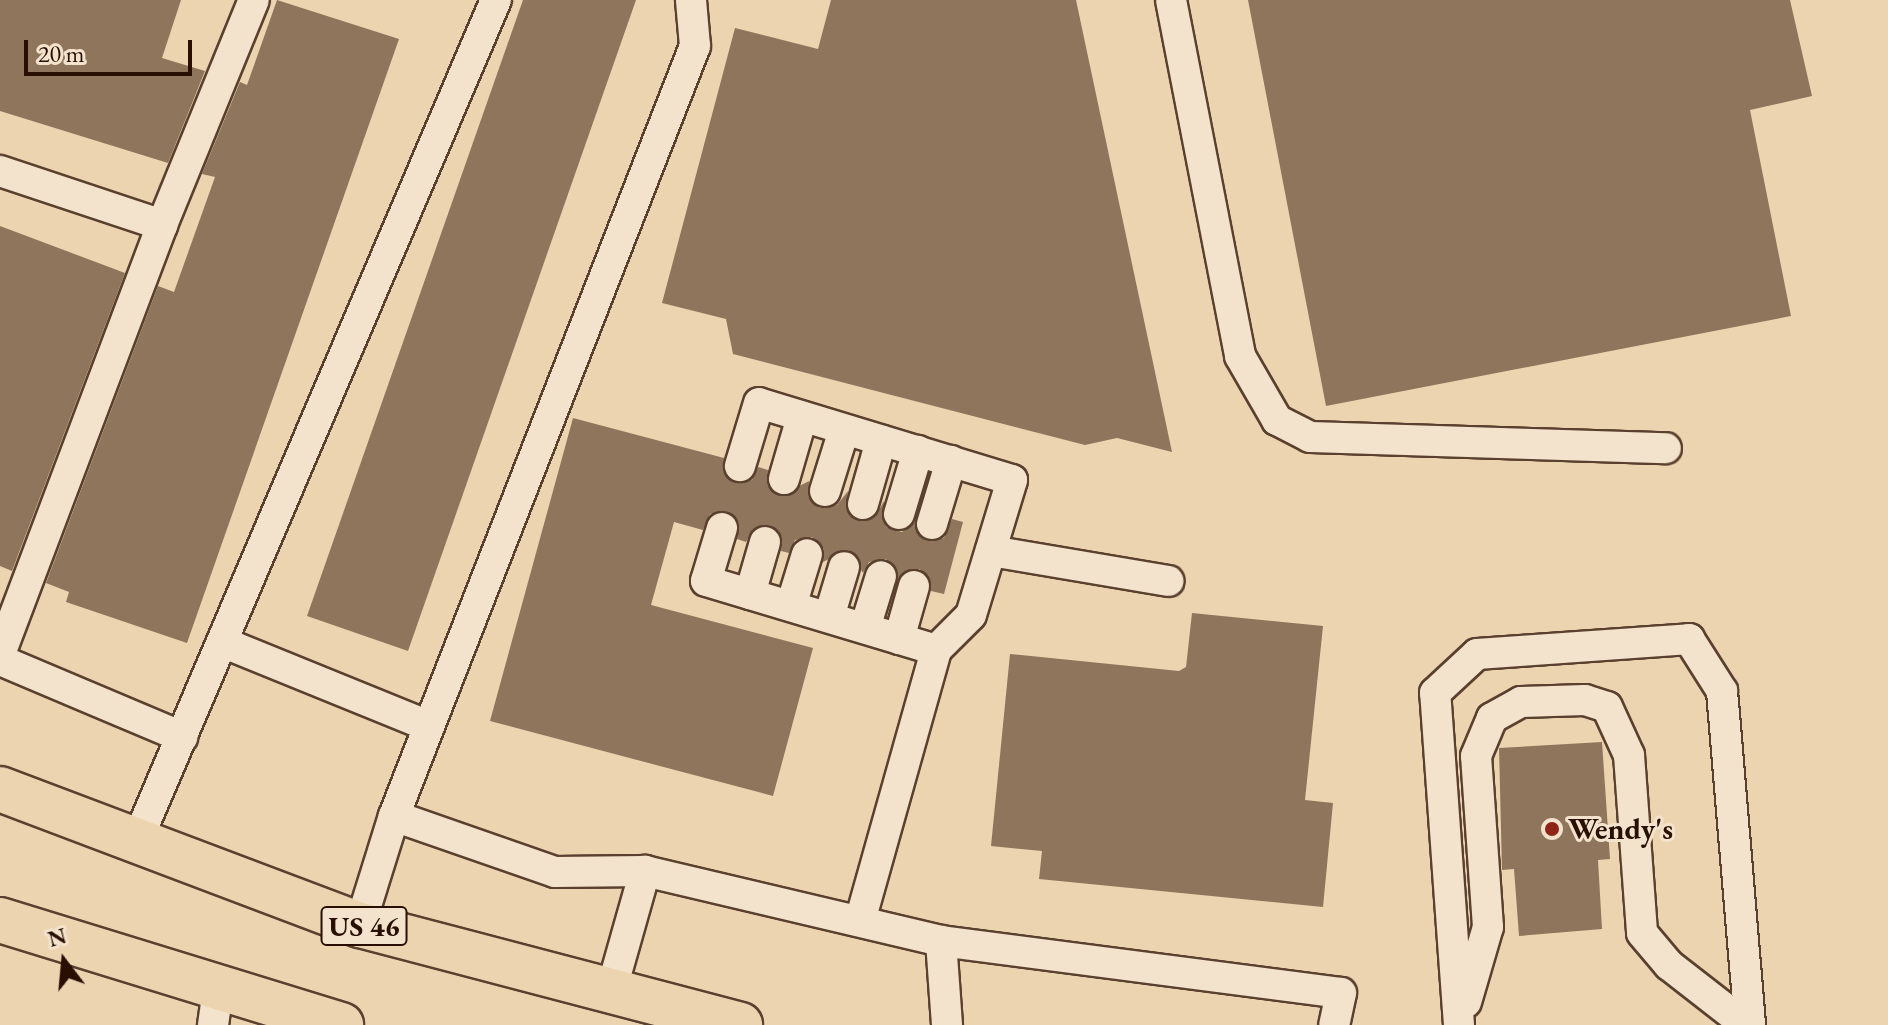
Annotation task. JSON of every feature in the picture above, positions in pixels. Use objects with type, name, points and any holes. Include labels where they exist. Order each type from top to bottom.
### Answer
[{"type":"highway","name":"US 46","points":[[0,789],[136,843],[360,925],[610,995],[740,1025]]},
{"type":"highway","points":[[0,920],[215,1008],[341,1025]]},
{"type":"lane","points":[[182,737],[0,657],[162,225],[254,0]]},
{"type":"lane","points":[[136,843],[496,0]]},
{"type":"lane","points":[[360,925],[394,816],[695,46],[691,0]]},
{"type":"lane","points":[[1171,0],[1240,356],[1277,420],[1310,437],[1666,448]]},
{"type":"lane","points":[[0,171],[162,225]]},
{"type":"lane","points":[[740,466],[759,403],[1012,480],[971,615],[936,650],[860,921]]},
{"type":"lane","points":[[784,479],[802,417]]},
{"type":"lane","points":[[825,491],[844,430]]},
{"type":"lane","points":[[863,504],[881,441]]},
{"type":"lane","points":[[899,514],[918,451]]},
{"type":"lane","points":[[932,524],[951,461]]},
{"type":"lane","points":[[722,528],[706,581],[936,650]]},
{"type":"lane","points":[[750,594],[765,542]]},
{"type":"lane","points":[[991,551],[1168,581]]},
{"type":"lane","points":[[791,606],[807,554]]},
{"type":"lane","points":[[829,617],[844,567]]},
{"type":"lane","points":[[865,628],[881,576]]},
{"type":"lane","points":[[899,639],[914,586]]},
{"type":"lane","points":[[1460,1023],[1435,693],[1477,654],[1689,639],[1722,691],[1748,1025]]},
{"type":"lane","points":[[222,642],[429,726]]},
{"type":"lane","points":[[1460,1023],[1488,927],[1476,756],[1492,718],[1521,702],[1585,700],[1607,707],[1629,755],[1642,933],[1669,965],[1748,1025]]},
{"type":"lane","points":[[394,816],[555,872],[645,871],[941,941],[1341,993],[1334,1025]]},
{"type":"lane","points":[[610,995],[645,871]]},
{"type":"lane","points":[[941,941],[947,1025]]},
{"type":"building","points":[[0,0],[181,0],[162,58],[205,71],[168,163],[0,111]]},
{"type":"building","points":[[277,0],[399,39],[187,643],[66,602],[69,592],[46,583],[158,286],[174,292],[215,177],[202,174],[240,82],[247,85]]},
{"type":"building","points":[[523,0],[636,0],[408,651],[307,616]]},
{"type":"building","points":[[831,0],[1076,0],[1172,452],[1117,438],[1085,445],[733,354],[726,319],[662,303],[735,28],[818,49]]},
{"type":"building","points":[[1248,0],[1790,0],[1812,96],[1750,110],[1791,316],[1326,406]]},
{"type":"building","points":[[0,226],[125,273],[12,571],[0,566]]},
{"type":"building","points":[[573,418],[724,458],[723,471],[736,483],[752,480],[758,467],[768,470],[767,484],[780,496],[809,481],[808,496],[820,508],[837,505],[848,491],[846,509],[859,521],[875,517],[884,501],[886,527],[902,532],[915,522],[928,541],[944,538],[952,519],[963,522],[944,594],[931,591],[920,569],[898,578],[886,559],[869,562],[863,573],[848,550],[823,562],[824,549],[812,537],[795,540],[789,553],[781,551],[782,537],[769,525],[753,529],[746,542],[737,539],[739,523],[726,511],[710,514],[703,530],[674,522],[651,605],[813,648],[773,796],[490,721]]},
{"type":"building","points":[[1192,613],[1323,626],[1305,800],[1333,803],[1323,907],[1039,879],[1042,851],[991,846],[1010,654],[1179,671],[1186,667]]},
{"type":"building","name":"Wendy's","points":[[1602,742],[1610,859],[1598,860],[1602,929],[1519,936],[1514,869],[1502,870],[1499,748]]},
{"type":"place","name":"Wendy's","points":[[1552,829]]}]
